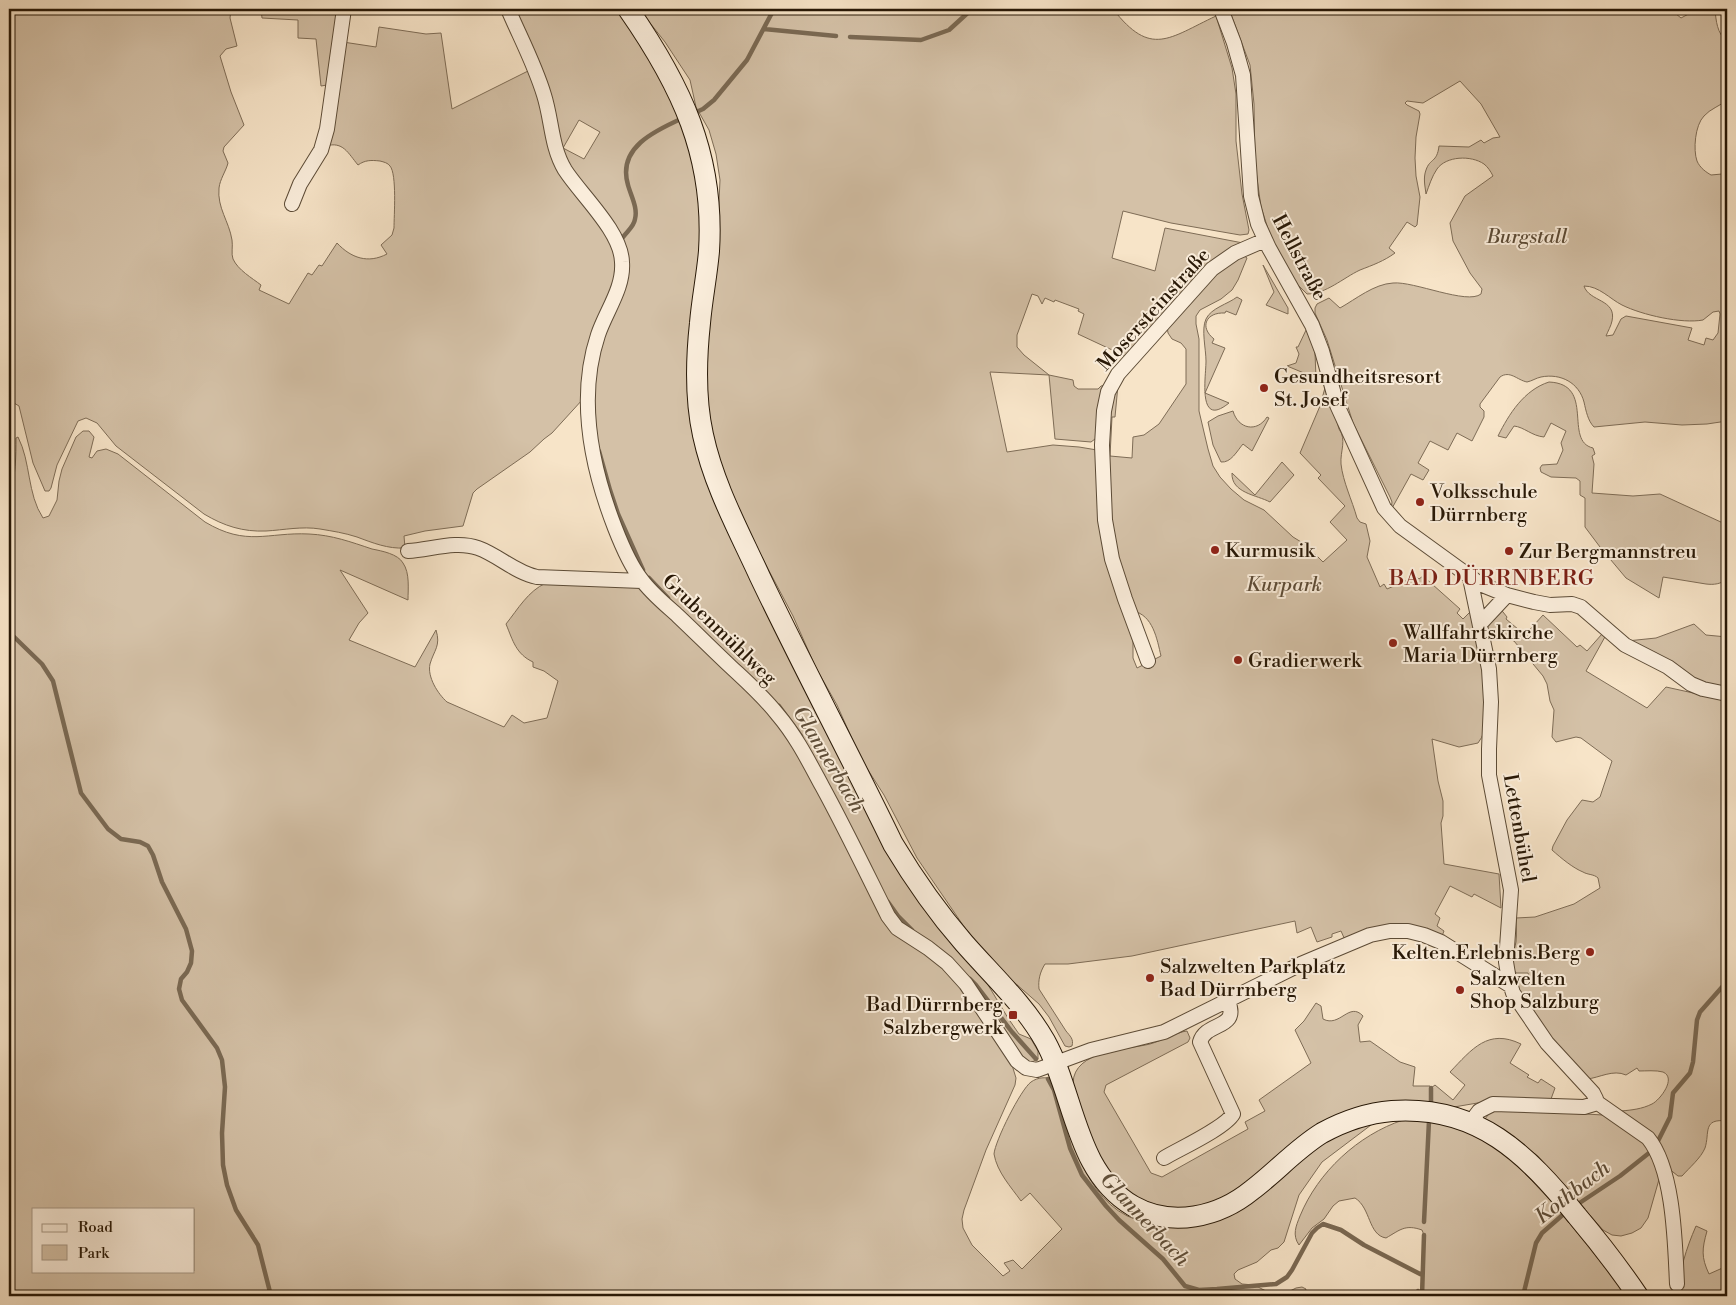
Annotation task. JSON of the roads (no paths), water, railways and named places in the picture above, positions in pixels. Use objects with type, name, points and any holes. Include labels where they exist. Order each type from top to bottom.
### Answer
[{"type":"main road","points":[[628,9],[672,78],[688,114],[704,165],[709,205],[709,253],[696,362],[698,399],[703,433],[710,464],[720,493],[772,602],[893,844],[934,907],[1030,1016],[1056,1063],[1089,1159],[1103,1179],[1117,1194],[1134,1206],[1152,1214],[1178,1219],[1205,1215],[1226,1207],[1250,1192],[1300,1149],[1346,1121],[1376,1113],[1406,1110],[1436,1112],[1470,1123],[1496,1136],[1522,1156],[1548,1180],[1615,1262],[1638,1296]]},
{"type":"street","points":[[292,204],[300,184],[320,150],[327,130],[344,9]]},
{"type":"street","points":[[508,9],[546,98],[554,144],[559,158],[565,170],[609,229],[621,251],[622,263],[619,287],[598,333],[592,357],[588,392],[589,433],[615,528],[633,567],[642,581]]},
{"type":"street","name":"Hellstraße","points":[[1221,9],[1234,43],[1242,75],[1251,196],[1258,224],[1312,324],[1342,418],[1387,513],[1400,526],[1450,561],[1470,578]]},
{"type":"street","name":"Mosersteinstraße","points":[[1148,661],[1125,599],[1106,533],[1103,504],[1102,445],[1104,411],[1108,392],[1118,374],[1212,269],[1235,252],[1265,240]]},
{"type":"street","name":"Grubenmühlweg","points":[[408,551],[467,545],[479,548],[527,574],[537,577],[642,581],[756,690],[782,719],[812,766],[888,916],[897,928],[928,948],[966,984],[1003,1041],[1021,1065],[1026,1068],[1037,1070],[1091,1050],[1164,1032],[1310,960],[1370,935],[1390,931],[1408,931],[1441,942],[1511,986]]},
{"type":"street","points":[[1470,578],[1507,595],[1545,605],[1575,604],[1625,645],[1668,667],[1691,684],[1703,689],[1727,694]]},
{"type":"street","name":"Lettenbühel","points":[[1470,578],[1489,669],[1491,690],[1489,775],[1509,870],[1511,890],[1506,962],[1511,986],[1518,1000],[1547,1043],[1593,1093],[1595,1101]]},
{"type":"street","points":[[1480,624],[1507,595]]},
{"type":"street","points":[[1482,968],[1492,970],[1501,967],[1506,962]]},
{"type":"street","points":[[1164,1158],[1217,1127],[1233,1114],[1200,1042],[1201,1036],[1227,1021],[1232,1010],[1228,1001]]},
{"type":"street","points":[[1470,1123],[1479,1111],[1494,1104],[1584,1107],[1591,1106],[1595,1101],[1648,1138],[1659,1154],[1671,1202],[1676,1284]]},
{"type":"waterway","name":"Glannerbach","points":[[692,114],[703,109],[714,100],[747,60],[774,9]]},
{"type":"waterway","points":[[850,37],[921,40],[949,30],[972,9]]},
{"type":"waterway","points":[[764,29],[836,36]]},
{"type":"waterway","name":"Glannerbach","points":[[620,242],[633,225],[636,215],[626,172],[628,161],[633,151],[640,142],[650,135],[683,118]]},
{"type":"waterway","name":"Glannerbach","points":[[599,451],[618,514],[643,570]]},
{"type":"waterway","name":"Glannerbach","points":[[649,578],[668,598]]},
{"type":"waterway","points":[[9,632],[42,664],[53,681],[81,793],[108,829],[121,839],[140,842],[148,846],[162,882],[186,929],[192,951],[191,963],[181,979],[179,989],[182,1000],[217,1048],[222,1060],[225,1087],[222,1133],[223,1165],[227,1185],[236,1210],[258,1245],[271,1296]]},
{"type":"waterway","name":"Glannerbach","points":[[779,706],[801,736]]},
{"type":"waterway","name":"Glannerbach","points":[[888,902],[898,916],[912,930]]},
{"type":"waterway","name":"Kothbach","points":[[1658,1141],[1670,1117],[1673,1093],[1690,1073],[1693,1062],[1697,1020],[1700,1012],[1723,986],[1724,962],[1727,950]]},
{"type":"waterway","name":"Glannerbach","points":[[970,979],[1036,1059]]},
{"type":"waterway","name":"Glannerbach","points":[[1048,1079],[1054,1090],[1070,1148],[1082,1175],[1106,1206],[1163,1259],[1185,1286],[1199,1290],[1276,1284],[1287,1277],[1312,1233],[1323,1224],[1341,1230],[1364,1245],[1422,1275]]},
{"type":"waterway","points":[[1431,1088],[1431,1104]]},
{"type":"waterway","points":[[1424,1222],[1429,1121]]},
{"type":"waterway","name":"Kothbach","points":[[1575,1206],[1620,1176],[1649,1153]]},
{"type":"waterway","name":"Kothbach","points":[[1523,1296],[1536,1243],[1542,1233],[1566,1212]]},
{"type":"waterway","name":"Glannerbach","points":[[1422,1296],[1424,1235]]},
{"type":"place","name":"Gesundheitsresort St. Josef","points":[[1264,388]]},
{"type":"place","name":"Volksschule Dürrnberg","points":[[1420,502]]},
{"type":"place","name":"Kurmusik","points":[[1215,550]]},
{"type":"place","name":"Zur Bergmannstreu","points":[[1509,551]]},
{"type":"place","name":"Wallfahrtskirche Maria Dürrnberg","points":[[1393,643]]},
{"type":"place","name":"Gradierwerk","points":[[1238,660]]},
{"type":"place","name":"Kelten.Erlebnis.Berg","points":[[1590,952]]},
{"type":"place","name":"Salzwelten Parkplatz Bad Dürrnberg","points":[[1150,978]]},
{"type":"place","name":"Salzwelten Shop Salzburg","points":[[1460,990]]},
{"type":"place","name":"Bad Dürrnberg Salzbergwerk","points":[[1013,1015]]},
{"type":"district","name":"BAD DÜRRNBERG","points":[[1492,577]]},
{"type":"park label","name":"Burgstall","points":[[1527,236]]},
{"type":"park label","name":"Kurpark","points":[[1284,584]]}]
